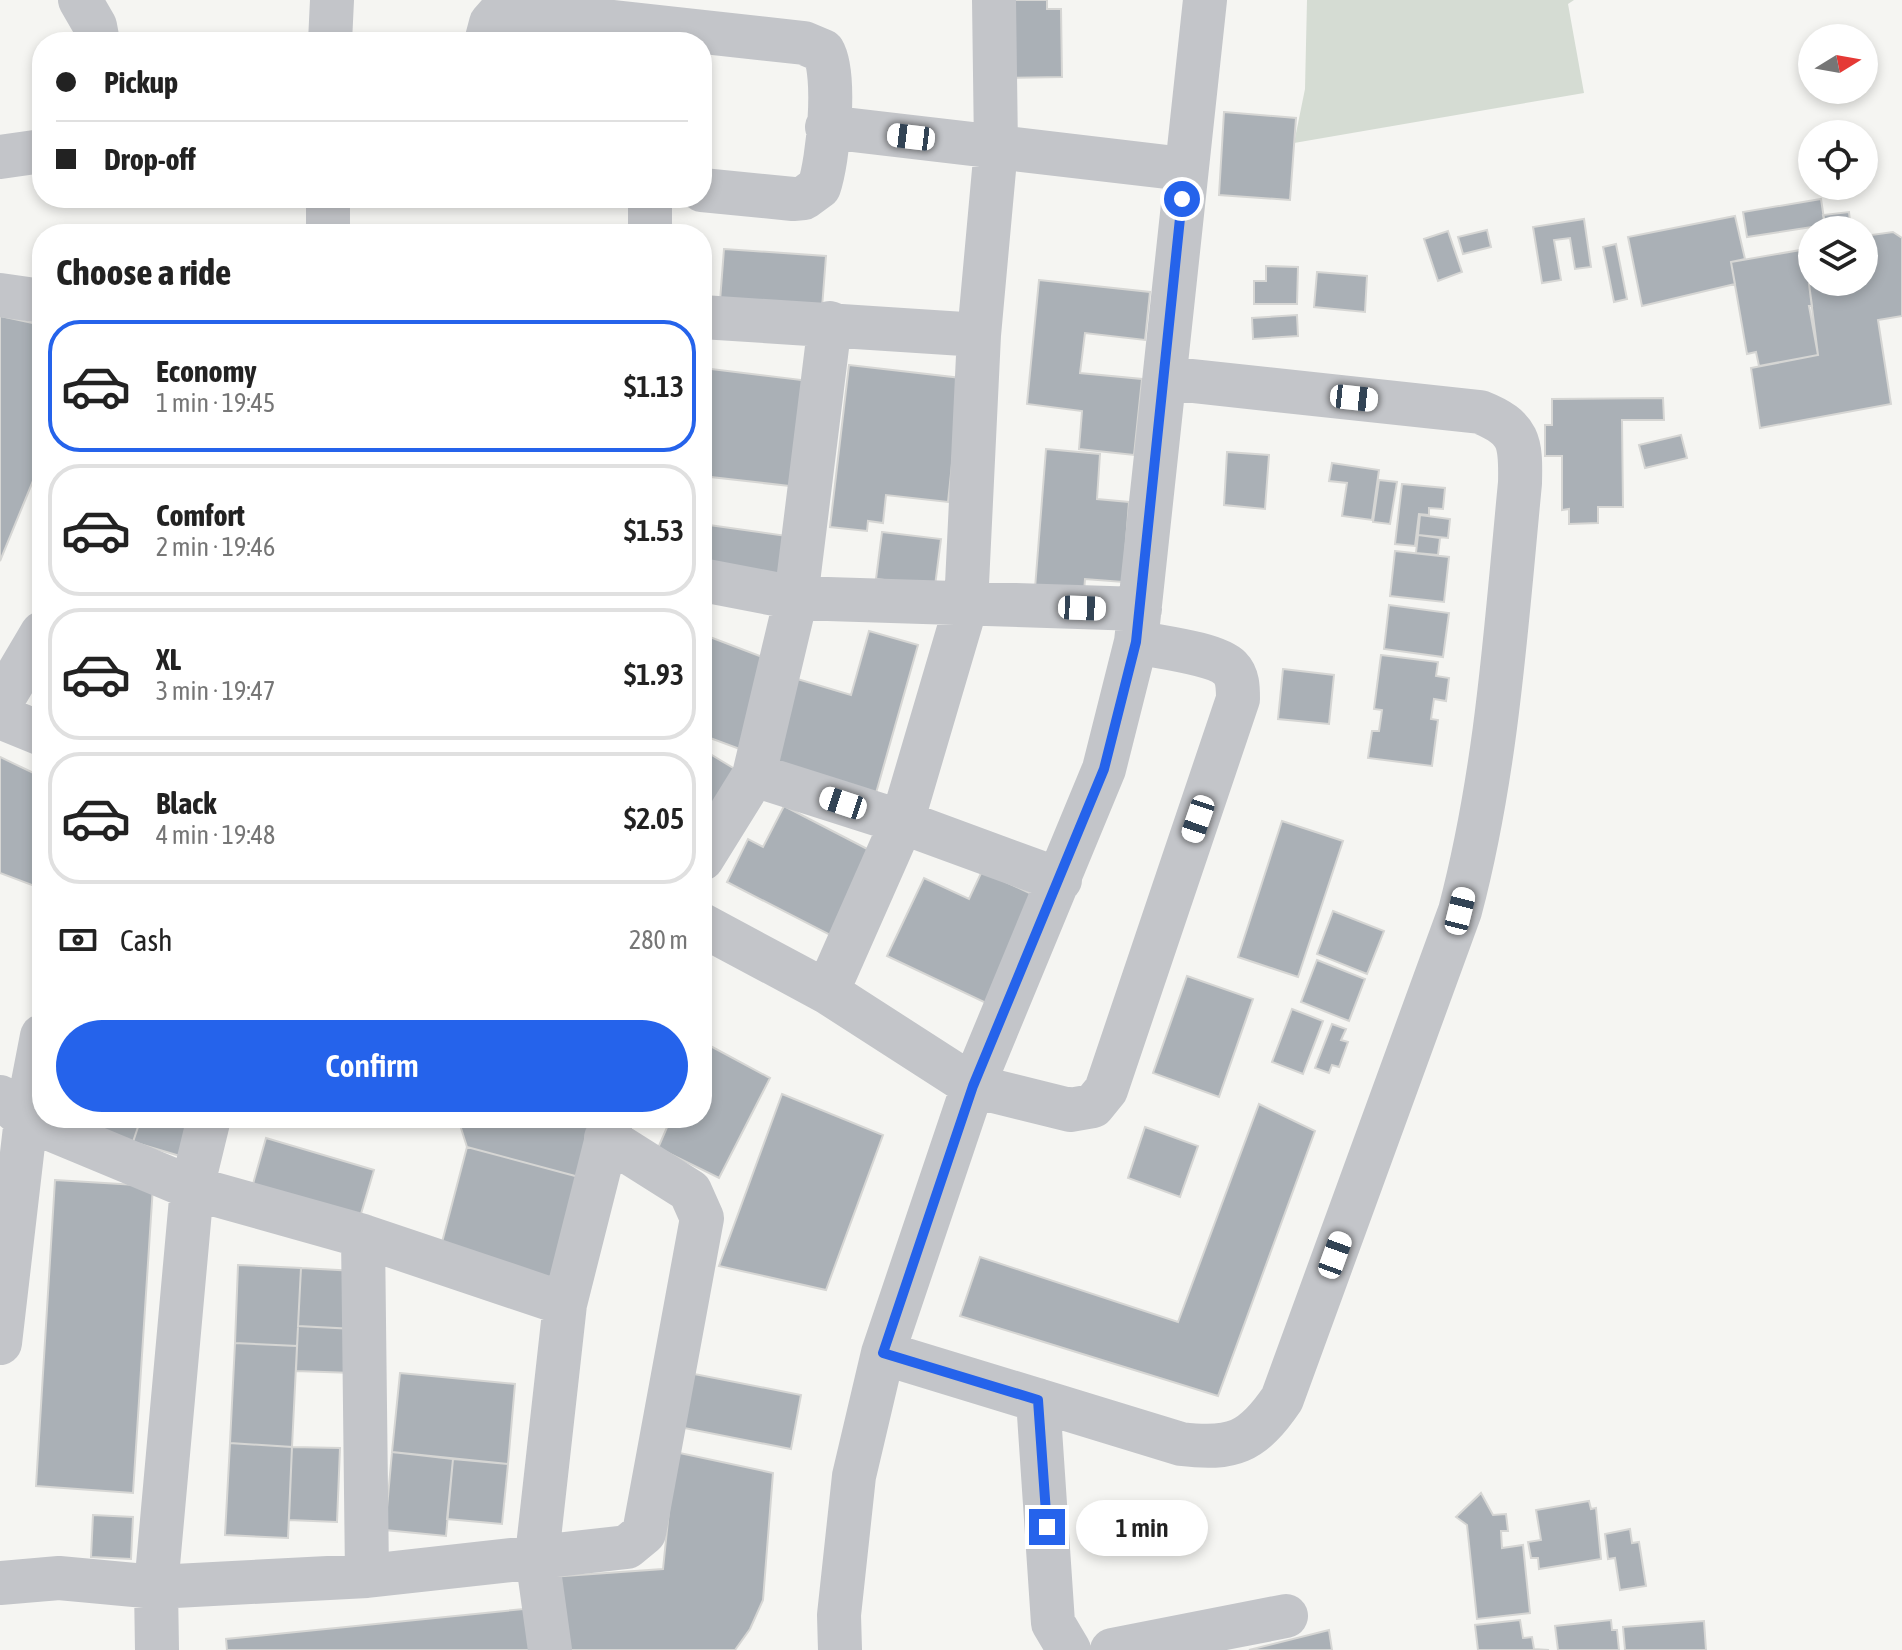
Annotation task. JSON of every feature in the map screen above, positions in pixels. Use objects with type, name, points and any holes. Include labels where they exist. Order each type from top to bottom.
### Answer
[{"type":"street","points":[[80,0],[96,32]]},
{"type":"street","points":[[330,32],[332,0]]},
{"type":"street","points":[[827,992],[902,822],[966,605],[979,335],[996,148],[994,0]]},
{"type":"street","points":[[840,1650],[839,1615],[854,1476],[883,1353],[973,1086],[1104,769],[1138,626],[1184,169],[1205,0]]},
{"type":"street","points":[[489,32],[498,15],[510,12],[661,14],[815,45],[828,59],[830,69],[823,176],[813,193],[793,199],[712,191]]},
{"type":"street","points":[[827,127],[1184,169]]},
{"type":"street","points":[[0,157],[32,152]]},
{"type":"street","points":[[0,295],[32,300]]},
{"type":"street","points":[[712,317],[979,335]]},
{"type":"street","points":[[712,843],[754,775],[796,598],[830,323]]},
{"type":"street","points":[[883,1353],[1181,1444],[1213,1447],[1244,1441],[1265,1424],[1282,1399],[1460,911],[1481,831],[1494,746],[1520,483],[1521,453],[1515,433],[1501,420],[1480,412],[1165,378]]},
{"type":"street","points":[[712,582],[796,598],[966,605],[1138,626],[1219,661],[1231,670],[1238,683],[1238,699],[1106,1090],[1093,1106],[1070,1110],[973,1086],[827,992],[712,930]]},
{"type":"street","points":[[0,704],[32,650]]},
{"type":"street","points":[[0,717],[32,730]]},
{"type":"street","points":[[754,775],[902,822],[1060,880]]},
{"type":"street","points":[[0,1343],[13,1108],[32,1061]]},
{"type":"street","points":[[13,1108],[32,1116]]},
{"type":"street","points":[[58,1128],[192,1188],[363,1236],[565,1304]]},
{"type":"street","points":[[157,1650],[156,1587],[192,1188],[207,1128]]},
{"type":"street","points":[[0,1583],[59,1578],[156,1587],[367,1576],[537,1556],[627,1547],[644,1533],[702,1218],[690,1191],[609,1128],[565,1304],[537,1556],[550,1650]]},
{"type":"street","points":[[363,1236],[367,1576]]},
{"type":"street","points":[[1038,1400],[1053,1623],[1069,1650]]},
{"type":"street","points":[[1112,1650],[1286,1616]]},
{"type":"shaded area","points":[[1307,0],[1574,0],[1568,4],[1584,93],[1294,143],[1305,89]]},
{"type":"building","points":[[1005,0],[1047,0],[1047,9],[1061,9],[1062,77],[1006,78]]},
{"type":"building","points":[[1224,112],[1296,118],[1290,200],[1219,195]]},
{"type":"building","points":[[1821,200],[1824,216],[1798,216],[1798,229],[1747,237],[1743,212]]},
{"type":"building","points":[[1849,212],[1849,216],[1823,216]]},
{"type":"building","points":[[1735,216],[1745,259],[1731,262],[1735,284],[1642,306],[1628,237]]},
{"type":"building","points":[[1584,219],[1591,267],[1575,269],[1570,238],[1554,240],[1561,280],[1542,283],[1533,227]]},
{"type":"building","points":[[1487,230],[1491,247],[1463,254],[1458,237]]},
{"type":"building","points":[[1448,231],[1462,272],[1438,281],[1424,239]]},
{"type":"building","points":[[1893,232],[1902,238],[1902,316],[1878,320],[1891,404],[1760,428],[1751,368],[1818,355],[1811,296],[1878,296],[1878,234]]},
{"type":"building","points":[[1616,244],[1627,299],[1614,302],[1603,247]]},
{"type":"building","points":[[724,249],[826,256],[822,308],[720,301]]},
{"type":"building","points":[[1798,250],[1798,296],[1811,296],[1812,306],[1809,306],[1818,355],[1759,366],[1756,352],[1747,354],[1731,262]]},
{"type":"building","points":[[1266,266],[1298,267],[1297,304],[1254,304],[1254,281],[1266,281]]},
{"type":"building","points":[[1317,272],[1367,276],[1365,312],[1314,307]]},
{"type":"building","points":[[1039,280],[1150,292],[1145,340],[1085,333],[1080,373],[1142,379],[1134,455],[1079,449],[1082,411],[1027,404]]},
{"type":"building","points":[[1297,315],[1298,336],[1253,339],[1252,318]]},
{"type":"building","points":[[0,316],[32,323],[32,483],[0,561]]},
{"type":"building","points":[[849,365],[961,378],[948,502],[886,495],[883,523],[868,521],[867,531],[830,527]]},
{"type":"building","points":[[712,369],[810,381],[798,487],[712,477]]},
{"type":"building","points":[[1663,398],[1664,420],[1622,420],[1623,507],[1598,507],[1598,523],[1569,524],[1569,509],[1562,510],[1562,456],[1545,456],[1545,425],[1552,425],[1552,399]]},
{"type":"building","points":[[1681,435],[1687,458],[1645,468],[1639,445]]},
{"type":"building","points":[[1046,449],[1100,454],[1097,499],[1129,502],[1123,582],[1085,579],[1083,605],[1034,601]]},
{"type":"building","points":[[1227,452],[1269,455],[1265,509],[1224,505]]},
{"type":"building","points":[[1332,463],[1379,470],[1372,520],[1342,516],[1347,483],[1329,481]]},
{"type":"building","points":[[1379,480],[1397,482],[1390,524],[1373,522]]},
{"type":"building","points":[[1402,484],[1445,488],[1443,509],[1429,508],[1429,515],[1419,514],[1415,546],[1395,544]]},
{"type":"building","points":[[1420,515],[1450,519],[1448,538],[1418,535]]},
{"type":"building","points":[[712,525],[787,536],[781,585],[712,575]]},
{"type":"building","points":[[882,532],[941,539],[935,586],[876,579]]},
{"type":"building","points":[[1418,535],[1440,538],[1438,555],[1416,553]]},
{"type":"building","points":[[1395,551],[1449,557],[1444,602],[1390,596]]},
{"type":"building","points":[[1389,605],[1449,613],[1443,657],[1384,649]]},
{"type":"building","points":[[869,631],[918,645],[876,793],[770,763],[794,678],[851,695]]},
{"type":"building","points":[[712,638],[778,663],[745,751],[712,739]]},
{"type":"building","points":[[1381,655],[1438,662],[1436,676],[1449,678],[1446,701],[1434,699],[1431,719],[1438,720],[1432,766],[1368,758],[1372,731],[1379,731],[1382,710],[1374,709]]},
{"type":"building","points":[[1283,669],[1334,675],[1329,724],[1278,719]]},
{"type":"building","points":[[712,755],[743,774],[712,824]]},
{"type":"building","points":[[0,757],[32,772],[32,885],[0,873]]},
{"type":"building","points":[[784,806],[877,854],[834,937],[727,882],[748,839],[763,847]]},
{"type":"building","points":[[1282,821],[1343,841],[1298,977],[1238,957]]},
{"type":"building","points":[[982,871],[1036,896],[986,1003],[887,956],[924,878],[969,899]]},
{"type":"building","points":[[1333,911],[1384,931],[1367,974],[1317,954]]},
{"type":"building","points":[[1317,960],[1365,979],[1349,1021],[1301,1002]]},
{"type":"building","points":[[1187,976],[1253,999],[1219,1097],[1153,1073]]},
{"type":"building","points":[[1292,1009],[1323,1021],[1303,1074],[1272,1062]]},
{"type":"building","points":[[1332,1024],[1346,1029],[1341,1040],[1348,1042],[1339,1067],[1332,1065],[1329,1073],[1315,1068]]},
{"type":"building","points":[[712,1047],[770,1078],[719,1178],[658,1148],[667,1128],[712,1128]]},
{"type":"building","points":[[782,1094],[883,1135],[826,1290],[719,1266]]},
{"type":"building","points":[[1259,1104],[1315,1131],[1218,1396],[960,1316],[980,1257],[1178,1322]]},
{"type":"building","points":[[1145,1127],[1198,1146],[1180,1197],[1128,1178]]},
{"type":"building","points":[[100,1128],[138,1128],[133,1142]]},
{"type":"building","points":[[138,1128],[198,1128],[190,1159],[133,1142]]},
{"type":"building","points":[[461,1128],[601,1128],[579,1177],[467,1147]]},
{"type":"building","points":[[266,1138],[374,1170],[358,1224],[251,1191]]},
{"type":"building","points":[[467,1147],[579,1177],[552,1279],[440,1250]]},
{"type":"building","points":[[55,1180],[153,1186],[133,1493],[36,1486]]},
{"type":"building","points":[[238,1265],[301,1268],[297,1346],[235,1343]]},
{"type":"building","points":[[301,1268],[356,1271],[353,1329],[298,1326]]},
{"type":"building","points":[[298,1326],[355,1329],[353,1373],[296,1371]]},
{"type":"building","points":[[235,1343],[297,1346],[292,1447],[230,1443]]},
{"type":"building","points":[[684,1372],[801,1395],[791,1449],[674,1426]]},
{"type":"building","points":[[400,1373],[515,1384],[508,1464],[392,1452]]},
{"type":"building","points":[[230,1443],[292,1447],[288,1538],[225,1535]]},
{"type":"building","points":[[292,1447],[340,1448],[337,1522],[289,1520]]},
{"type":"building","points":[[392,1452],[453,1459],[446,1536],[385,1530]]},
{"type":"building","points":[[675,1452],[773,1473],[763,1600],[750,1629],[735,1650],[560,1650],[550,1577],[663,1569]]},
{"type":"building","points":[[453,1459],[508,1464],[502,1524],[447,1519]]},
{"type":"building","points":[[1481,1493],[1493,1515],[1506,1514],[1508,1531],[1501,1531],[1502,1548],[1523,1545],[1530,1613],[1477,1619],[1467,1525],[1456,1517]]},
{"type":"building","points":[[1589,1501],[1591,1509],[1596,1508],[1601,1559],[1539,1569],[1538,1558],[1531,1558],[1528,1542],[1541,1540],[1536,1510]]},
{"type":"building","points":[[93,1515],[133,1517],[131,1559],[91,1557]]},
{"type":"building","points":[[1630,1529],[1632,1543],[1639,1542],[1646,1586],[1620,1590],[1615,1558],[1608,1559],[1605,1534]]},
{"type":"building","points":[[534,1608],[540,1650],[227,1650],[226,1639]]},
{"type":"building","points":[[1520,1620],[1523,1638],[1532,1637],[1534,1649],[1549,1650],[1478,1650],[1475,1625]]},
{"type":"building","points":[[1611,1620],[1612,1630],[1617,1630],[1619,1650],[1558,1650],[1555,1626]]},
{"type":"building","points":[[1704,1621],[1706,1650],[1625,1650],[1623,1627]]},
{"type":"building","points":[[1329,1630],[1332,1650],[1249,1650]]},
{"type":"route","points":[[1047,1527],[1038,1400],[883,1353],[973,1086],[1104,769],[1136,642],[1182,199]]}]
